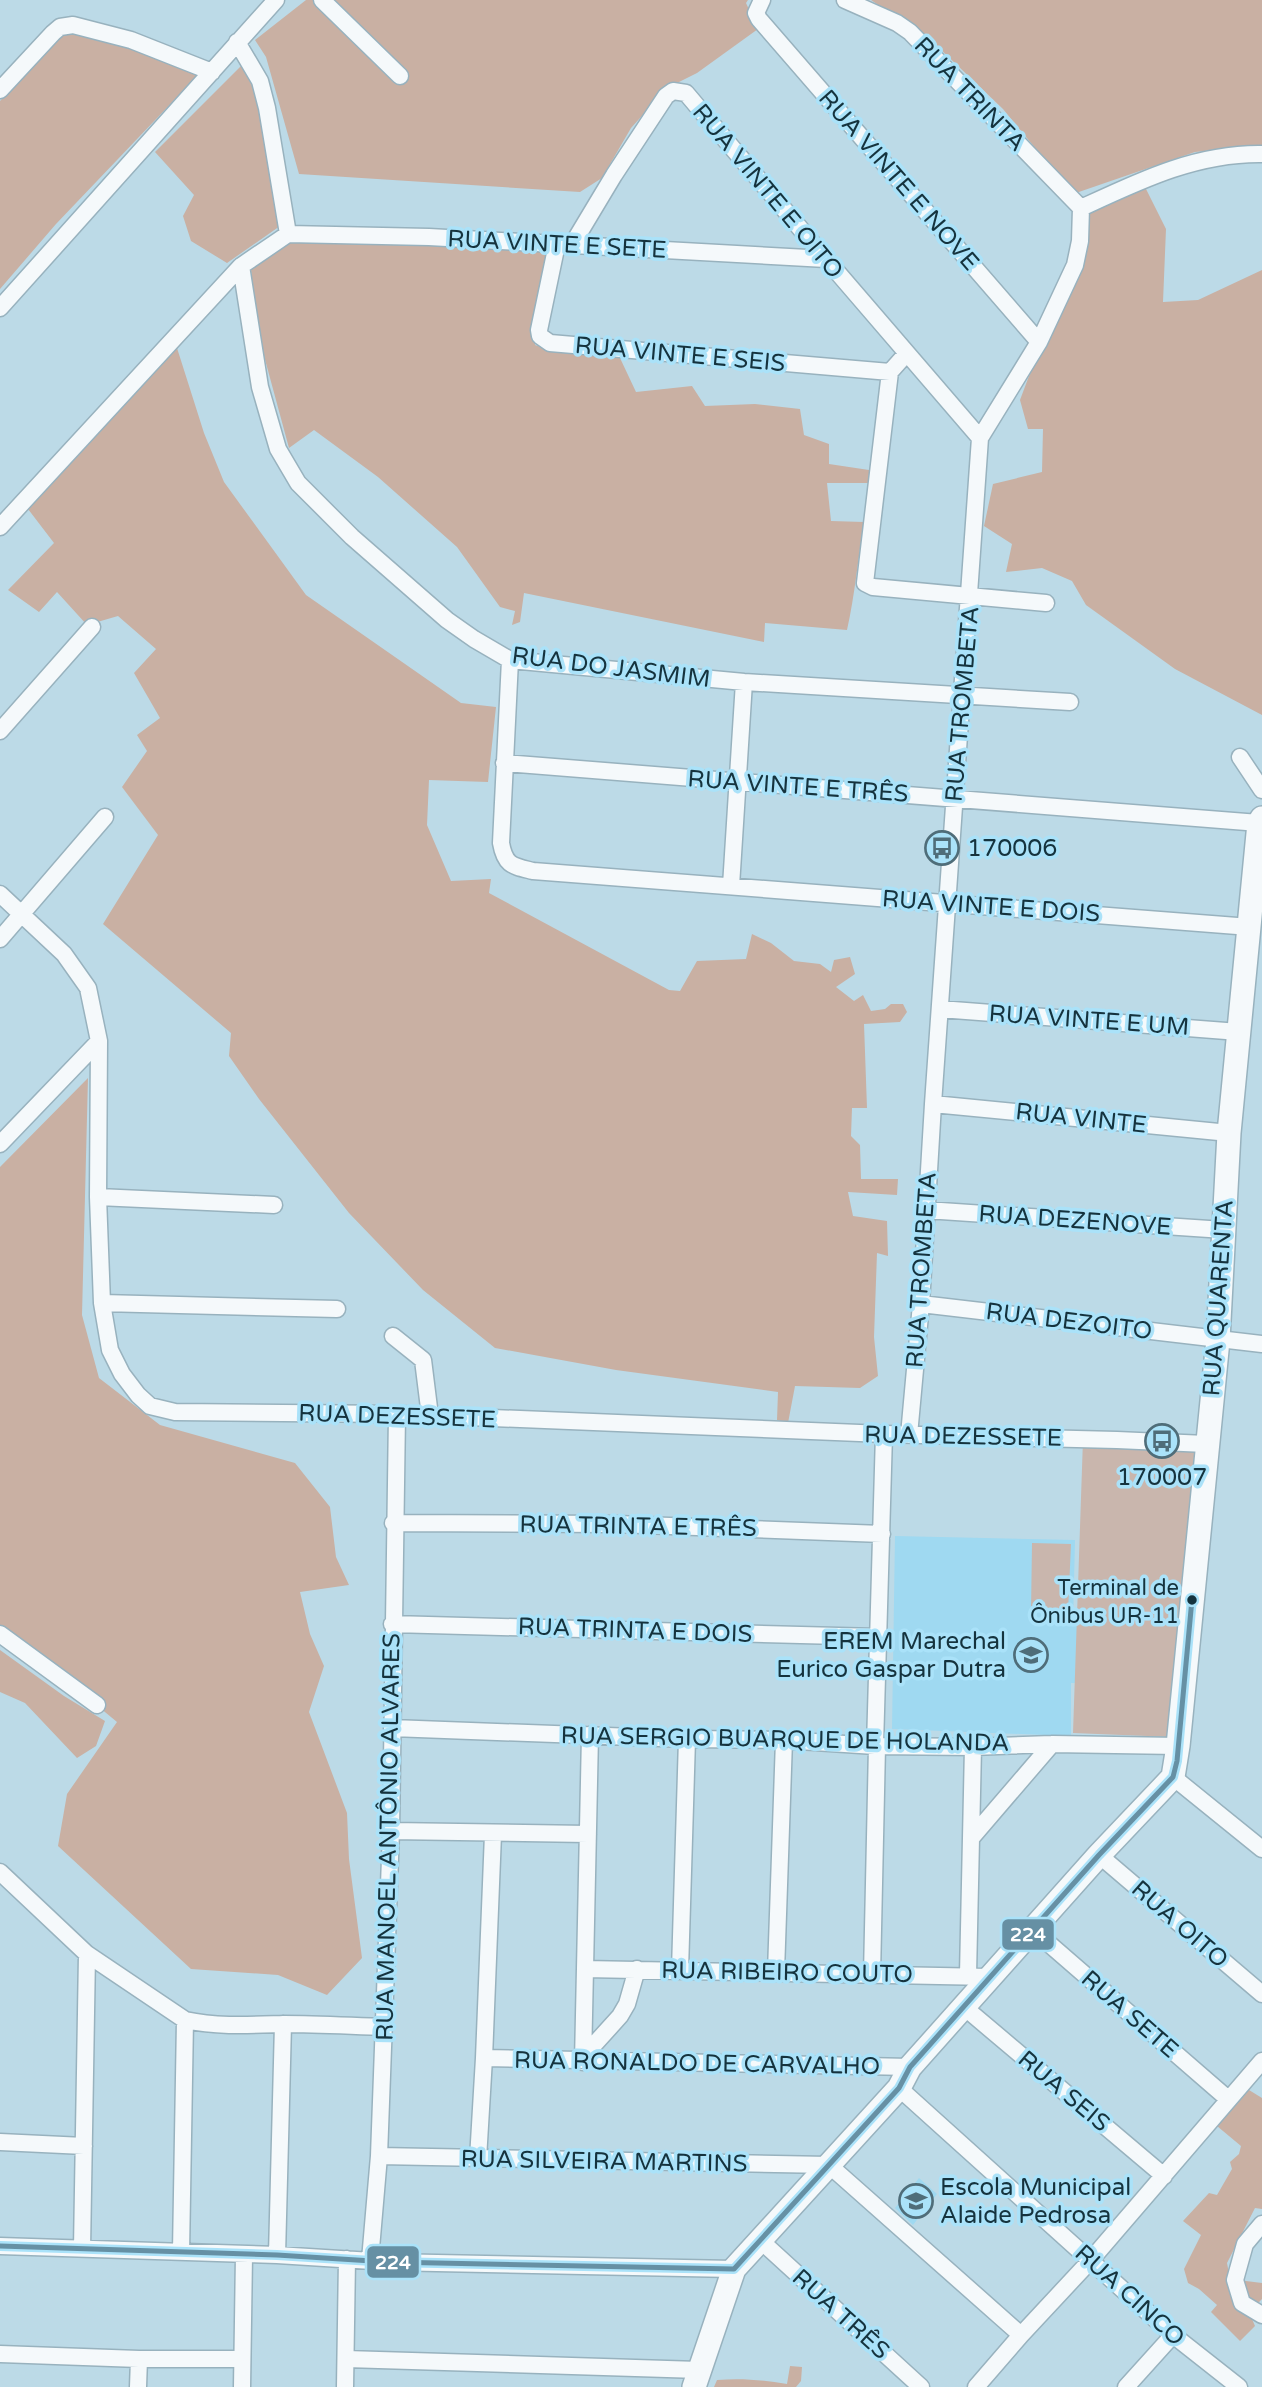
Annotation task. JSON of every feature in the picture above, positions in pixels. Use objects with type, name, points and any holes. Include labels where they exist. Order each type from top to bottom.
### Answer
[{"type":"street","points":[[0,308],[276,0]]},
{"type":"street","points":[[322,0],[400,76]]},
{"type":"street","name":"RUA VINTE E NOVE","points":[[762,0],[756,13],[759,19],[1039,342]]},
{"type":"street","name":"RUA TRINTA","points":[[845,0],[897,23],[910,32],[1080,208]]},
{"type":"street","points":[[0,90],[53,33],[65,25],[131,40],[212,72]]},
{"type":"street","points":[[0,527],[241,266],[288,234],[264,94],[251,63],[237,42]]},
{"type":"street","name":"RUA VINTE E OITO","points":[[564,245],[666,96],[673,91],[686,93],[980,438]]},
{"type":"street","points":[[1080,208],[1189,162],[1239,153],[1262,154]]},
{"type":"street","name":"RUA TROMBETA","points":[[908,1435],[921,1304],[980,438],[1039,342],[1079,255],[1080,208]]},
{"type":"street","name":"RUA VINTE E SETE","points":[[288,234],[429,237],[826,259]]},
{"type":"street","name":"RUA VINTE E SEIS","points":[[564,245],[539,330],[540,336],[550,343],[890,372]]},
{"type":"street","name":"RUA DO JASMIM","points":[[241,266],[260,387],[278,449],[298,483],[352,537],[447,620],[510,660],[744,682],[1070,702]]},
{"type":"street","points":[[907,354],[890,372],[866,583],[873,587],[1046,603]]},
{"type":"street","points":[[0,732],[92,627]]},
{"type":"street","name":"RUA VINTE E DOIS","points":[[510,660],[501,844],[503,855],[508,862],[533,871],[1250,927]]},
{"type":"street","points":[[731,886],[744,682]]},
{"type":"street","points":[[1240,757],[1262,790]]},
{"type":"street","name":"RUA VINTE E TRÊS","points":[[504,763],[1261,821]]},
{"type":"street","points":[[0,939],[105,817]]},
{"type":"street","name":"RUA QUARENTA","points":[[1173,1777],[1218,1340],[1229,1133],[1261,821]]},
{"type":"street","name":"RUA DEZESSETE","points":[[0,894],[64,954],[88,988],[99,1041],[98,1197],[102,1303],[110,1350],[122,1374],[150,1406],[176,1412],[397,1414],[1206,1444]]},
{"type":"street","name":"RUA VINTE E UM","points":[[940,1009],[1239,1032]]},
{"type":"street","points":[[0,1144],[99,1041]]},
{"type":"street","name":"RUA VINTE","points":[[933,1104],[1229,1133]]},
{"type":"street","points":[[98,1197],[274,1205]]},
{"type":"street","name":"RUA DEZENOVE","points":[[926,1210],[1224,1230]]},
{"type":"street","points":[[102,1303],[338,1309]]},
{"type":"street","name":"RUA DEZOITO","points":[[921,1304],[1262,1344]]},
{"type":"street","points":[[393,1336],[424,1360],[430,1416]]},
{"type":"street","name":"RUA MANOEL ANTÔNIO ALVARES","points":[[370,2260],[379,2156],[391,1831],[393,1523],[397,1414]]},
{"type":"street","points":[[872,1975],[884,1434]]},
{"type":"street","name":"RUA TRINTA E TRÊS","points":[[393,1523],[616,1524],[882,1534]]},
{"type":"street","name":"RUA TRINTA E DOIS","points":[[392,1624],[878,1637]]},
{"type":"street","points":[[0,1634],[97,1705]]},
{"type":"street","name":"RUA SERGIO BUARQUE DE HOLANDA","points":[[392,1728],[784,1740],[876,1746],[1178,1746]]},
{"type":"street","points":[[583,2059],[590,1735]]},
{"type":"street","points":[[681,1970],[687,1739]]},
{"type":"street","points":[[776,1972],[784,1740]]},
{"type":"street","points":[[973,1836],[1052,1744]]},
{"type":"street","points":[[973,1746],[973,1836],[979,1976]]},
{"type":"street","points":[[346,2359],[696,2378],[734,2269],[899,2088],[910,2067],[964,2007],[979,1976],[1032,1929],[1173,1777],[1262,1849]]},
{"type":"street","points":[[391,1831],[588,1835]]},
{"type":"street","points":[[478,2159],[493,1834]]},
{"type":"street","name":"RUA OITO","points":[[1099,1854],[1262,1994]]},
{"type":"street","points":[[0,1872],[87,1954],[185,2020],[245,2027],[283,2024],[384,2027]]},
{"type":"street","name":"RUA SETE","points":[[1032,1929],[1228,2099]]},
{"type":"street","points":[[82,2249],[87,1954]]},
{"type":"street","name":"RUA RIBEIRO COUTO","points":[[585,1969],[979,1976]]},
{"type":"street","points":[[583,2059],[620,2016],[637,1969]]},
{"type":"street","name":"RUA SEIS","points":[[964,2007],[1164,2176]]},
{"type":"street","points":[[181,2252],[185,2020]]},
{"type":"street","points":[[277,2255],[283,2024]]},
{"type":"street","name":"RUA RONALDO DE CARVALHO","points":[[484,2058],[910,2067]]},
{"type":"street","points":[[976,2387],[1090,2261],[1262,2061]]},
{"type":"street","name":"RUA CINCO","points":[[899,2088],[1173,2335],[1239,2387]]},
{"type":"street","points":[[0,2142],[84,2146]]},
{"type":"street","name":"RUA SILVEIRA MARTINS","points":[[379,2156],[829,2165]]},
{"type":"street","points":[[829,2165],[1021,2335]]},
{"type":"street","points":[[1262,2224],[1245,2244],[1235,2280],[1242,2303],[1262,2315]]},
{"type":"street","name":"RUA TRÊS","points":[[761,2241],[921,2387]]},
{"type":"street","points":[[0,2246],[370,2260],[734,2269]]},
{"type":"street","points":[[242,2387],[244,2255]]},
{"type":"street","points":[[345,2387],[347,2259]]},
{"type":"street","points":[[1126,2387],[1173,2335]]},
{"type":"street","points":[[0,2354],[139,2359],[242,2359]]},
{"type":"street","points":[[138,2387],[139,2359]]},
{"type":"shaded area","points":[[306,0],[748,0],[746,3],[758,29],[697,73],[667,88],[631,128],[602,178],[580,192],[299,174],[266,57],[255,40]]},
{"type":"shaded area","points":[[871,0],[1262,0],[1262,145],[1195,152],[1073,194],[1003,109],[934,43]]},
{"type":"shaded area","points":[[98,31],[200,73],[56,224],[0,289],[0,101],[65,32]]},
{"type":"shaded area","points":[[242,65],[255,92],[280,226],[227,263],[191,241],[183,216],[194,195],[155,152]]},
{"type":"shaded area","points":[[1145,187],[1166,229],[1163,302],[1198,300],[1262,270],[1262,715],[1175,669],[1086,605],[1072,581],[1042,568],[1006,572],[1012,544],[984,526],[993,484],[1042,472],[1043,429],[1028,429],[1020,400],[1075,280],[1084,209]]},
{"type":"shaded area","points":[[289,242],[552,249],[535,331],[535,345],[547,349],[620,358],[636,392],[692,386],[705,406],[755,404],[800,409],[804,435],[829,444],[829,464],[869,470],[869,483],[827,483],[831,521],[864,522],[847,630],[765,623],[764,642],[524,593],[520,622],[512,625],[515,611],[500,607],[457,547],[378,477],[314,430],[289,448],[257,330],[251,270]]},
{"type":"shaded area","points":[[177,348],[204,433],[224,482],[306,595],[461,703],[496,707],[488,782],[429,780],[427,825],[451,881],[491,879],[489,893],[669,990],[680,991],[697,961],[746,959],[752,934],[771,943],[794,961],[820,964],[831,972],[834,960],[850,957],[855,974],[836,987],[854,1001],[863,995],[871,1011],[885,1009],[891,1004],[903,1004],[907,1012],[900,1022],[864,1024],[867,1108],[852,1108],[851,1136],[860,1145],[861,1179],[898,1179],[897,1195],[848,1192],[853,1216],[887,1221],[888,1256],[877,1253],[874,1337],[878,1376],[860,1388],[795,1386],[788,1423],[777,1420],[778,1392],[616,1370],[495,1348],[423,1290],[349,1213],[259,1099],[229,1056],[231,1033],[103,924],[158,835],[122,787],[147,751],[137,735],[160,718],[134,673],[156,649],[118,616],[87,625],[57,592],[39,612],[8,590],[54,543],[28,509]]},
{"type":"shaded area","points":[[88,1078],[82,1315],[99,1378],[160,1425],[295,1463],[330,1507],[336,1557],[349,1585],[300,1592],[310,1634],[324,1666],[309,1712],[347,1813],[349,1859],[362,1958],[327,1995],[278,1975],[191,1969],[58,1846],[67,1794],[117,1722],[0,1625],[0,1167]]},
{"type":"shaded area","points":[[1083,1439],[1192,1449],[1197,1457],[1181,1586],[1184,1651],[1172,1737],[1073,1733]]},
{"type":"shaded area","name":"EREM Marechal Eurico Gaspar Dutra","points":[[895,1536],[1075,1540],[1073,1624],[1170,1628],[1166,1684],[1071,1683],[1071,1736],[892,1729]]},
{"type":"shaded area","points":[[1032,1543],[1071,1544],[1068,1612],[1031,1611]]},
{"type":"shaded area","points":[[0,1650],[64,1696],[105,1721],[96,1746],[77,1758],[25,1703],[0,1692]]},
{"type":"shaded area","points":[[1249,2090],[1262,2098],[1262,2209],[1255,2208],[1227,2263],[1230,2279],[1262,2283],[1262,2299],[1249,2312],[1255,2326],[1240,2341],[1211,2312],[1217,2305],[1188,2283],[1184,2269],[1201,2235],[1183,2221],[1209,2193],[1217,2195],[1232,2169],[1230,2162],[1239,2154],[1241,2146],[1217,2126]]},
{"type":"shaded area","name":"Escola Municipal Alaide Pedrosa","points":[[919,2178],[937,2194],[913,2225],[895,2208]]},
{"type":"shaded area","points":[[790,2366],[802,2367],[801,2381],[796,2387],[714,2387],[717,2380],[726,2379],[787,2384]]},
{"type":"transit line","name":"224","points":[[0,2246],[277,2255],[388,2262],[734,2269],[899,2088],[910,2067],[1099,1855],[1173,1777],[1177,1761],[1192,1599]]},
{"type":"place","name":"170006","points":[[942,848]]},
{"type":"place","name":"170007","points":[[1162,1441]]},
{"type":"place","name":"Terminal de Ônibus UR-11","points":[[1192,1600]]},
{"type":"place","name":"EREM Marechal Eurico Gaspar Dutra","points":[[1031,1655]]},
{"type":"place","name":"Escola Municipal Alaide Pedrosa","points":[[916,2201]]}]
